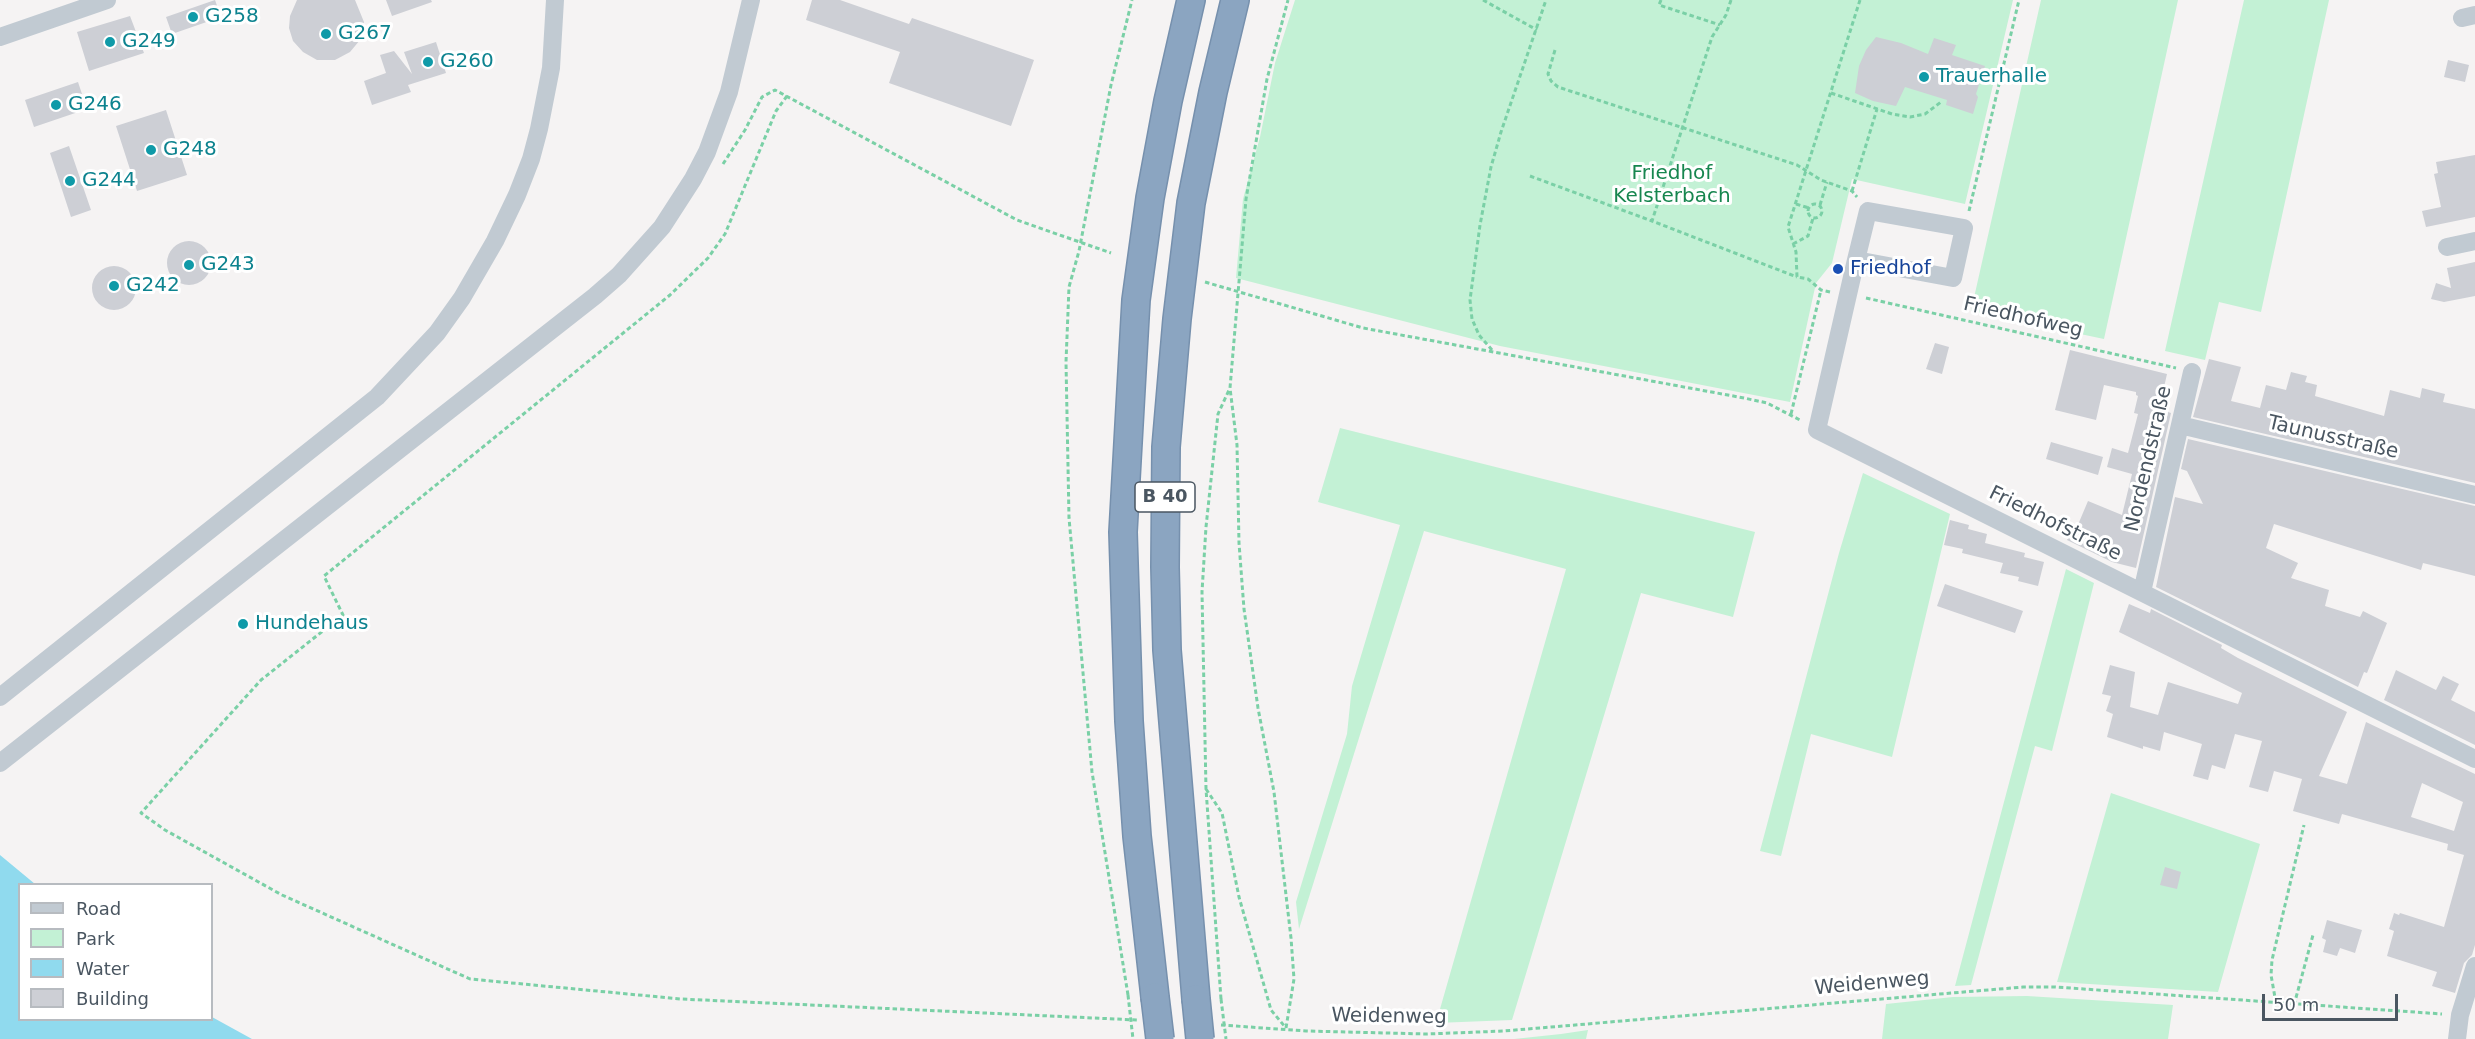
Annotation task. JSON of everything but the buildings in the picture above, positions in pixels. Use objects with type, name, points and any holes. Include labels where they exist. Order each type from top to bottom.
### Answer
[{"type":"highway","name":"B 40","points":[[1160,1039],[1137,836],[1129,721],[1124,532],[1136,300],[1150,198],[1167,101],[1191,0]]},
{"type":"highway","name":"B 40","points":[[1211,1032],[1167,650],[1164,567],[1166,447],[1177,319],[1191,203],[1213,92],[1235,0]]},
{"type":"street","points":[[0,37],[107,0]]},
{"type":"street","points":[[0,697],[377,397],[413,361],[446,321],[471,283],[506,221],[531,159],[551,68],[555,0]]},
{"type":"street","points":[[0,763],[595,296],[642,252],[679,202],[707,152],[729,92],[751,0]]},
{"type":"street","points":[[1817,430],[1848,294],[1856,260],[1868,211],[1964,228],[1953,278],[1856,260]]},
{"type":"street","points":[[2446,247],[2475,241]]},
{"type":"street","name":"Nordendstraße","points":[[2142,592],[2192,372]]},
{"type":"street","name":"Taunusstraße","points":[[2180,425],[2475,495]]},
{"type":"street","name":"Friedhofstraße","points":[[1817,430],[2475,759]]},
{"type":"street","points":[[2457,1039],[2460,1015],[2475,966]]},
{"type":"path","points":[[1132,0],[1111,85],[1069,287],[1066,362],[1069,518],[1092,772],[1133,1039]]},
{"type":"path","points":[[1286,1028],[1294,979],[1291,938],[1274,792],[1258,708],[1244,609],[1239,543],[1237,446],[1230,388],[1246,199],[1268,79],[1288,0]]},
{"type":"path","points":[[1483,0],[1537,30]]},
{"type":"path","points":[[1494,352],[1479,335],[1472,319],[1470,300],[1478,242],[1491,167],[1546,0]]},
{"type":"path","points":[[1661,0],[1659,5],[1720,25]]},
{"type":"path","points":[[1652,221],[1712,37],[1731,0]]},
{"type":"path","points":[[1797,276],[1793,244],[1788,227],[1860,0]]},
{"type":"path","points":[[1964,228],[2019,0]]},
{"type":"path","points":[[1555,50],[1548,74],[1551,81],[1558,87],[1797,165],[1827,182],[1852,190],[1876,109]]},
{"type":"path","points":[[720,168],[745,130],[762,97],[775,90],[1017,220],[1080,240],[1111,253]]},
{"type":"path","points":[[1831,93],[1876,109],[1910,117],[1925,114],[1941,102]]},
{"type":"path","points":[[787,96],[776,111],[726,234],[708,258],[670,295],[324,576],[343,615],[261,680],[141,813],[165,830],[282,895],[470,979],[681,999],[1139,1020]]},
{"type":"path","points":[[1530,176],[1808,279],[1821,290],[1791,414]]},
{"type":"path","points":[[1813,218],[1822,214],[1820,205],[1827,182]]},
{"type":"path","points":[[1813,218],[1809,214],[1809,208],[1813,203],[1820,205]]},
{"type":"path","points":[[1796,204],[1809,208]]},
{"type":"path","points":[[1793,244],[1808,236],[1813,218]]},
{"type":"path","points":[[1205,282],[1401,337],[1755,400],[1791,414],[1817,430]]},
{"type":"path","name":"Friedhofweg","points":[[1848,294],[2192,372]]},
{"type":"path","points":[[1226,1039],[1209,999],[1202,592],[1206,526],[1218,414],[1230,388]]},
{"type":"path","points":[[1206,789],[1222,813],[1239,897],[1271,1010],[1286,1028]]},
{"type":"path","points":[[2276,1003],[2271,975],[2272,960],[2304,825]]},
{"type":"path","points":[[2294,1005],[2313,935]]},
{"type":"path","name":"Weidenweg","points":[[1211,1032],[1286,1028],[1427,1034],[1504,1031],[2023,987],[2055,987],[2460,1015]]},
{"type":"green space","name":"Friedhof Kelsterbach","points":[[1295,0],[2013,0],[1965,204],[1852,179],[1832,263],[1816,283],[1790,402],[1500,346],[1236,278],[1243,199],[1260,137],[1275,63]]},
{"type":"green space","points":[[2041,0],[2178,0],[2104,339],[1971,311]]},
{"type":"green space","points":[[2244,0],[2329,0],[2261,312],[2219,302],[2205,360],[2165,351]]},
{"type":"green space","points":[[1340,428],[1755,532],[1733,617],[1641,593],[1512,1020],[1436,1023],[1566,569],[1424,531],[1299,929],[1296,902],[1347,734],[1352,686],[1400,525],[1318,502]]},
{"type":"green space","points":[[1863,473],[1950,514],[1892,757],[1811,734],[1781,856],[1760,851],[1839,553]]},
{"type":"green space","points":[[2066,569],[2094,583],[2052,751],[2035,746],[1971,985],[1955,986]]},
{"type":"green space","points":[[2111,793],[2260,844],[2218,992],[2057,982]]},
{"type":"green space","points":[[2027,996],[2173,1005],[2168,1039],[1882,1039],[1886,1004],[1953,997]]},
{"type":"green space","points":[[1588,1030],[1586,1039],[1514,1039],[1561,1034]]},
{"type":"water","points":[[0,855],[34,883],[18,883],[18,1021],[213,1021],[213,1018],[252,1039],[0,1039]]},
{"type":"place","name":"G258","points":[[193,17]]},
{"type":"place","name":"G267","points":[[326,34]]},
{"type":"place","name":"G249","points":[[110,42]]},
{"type":"place","name":"G260","points":[[428,62]]},
{"type":"place","name":"Trauerhalle","points":[[1924,77]]},
{"type":"place","name":"G246","points":[[56,105]]},
{"type":"place","name":"G248","points":[[151,150]]},
{"type":"place","name":"G244","points":[[70,181]]},
{"type":"place","name":"G243","points":[[189,265]]},
{"type":"place","name":"Friedhof","points":[[1838,269]]},
{"type":"place","name":"G242","points":[[114,286]]},
{"type":"place","name":"Hundehaus","points":[[243,624]]}]
